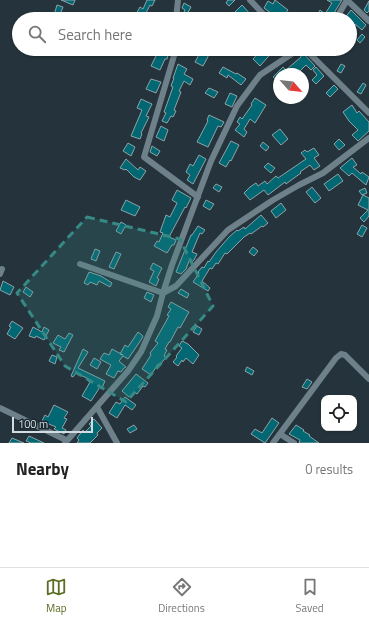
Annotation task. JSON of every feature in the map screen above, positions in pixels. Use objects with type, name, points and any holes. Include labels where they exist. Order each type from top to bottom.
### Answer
[{"type":"street","points":[[177,12],[178,0]]},
{"type":"street","points":[[250,0],[261,12]]},
{"type":"street","points":[[340,12],[347,0],[369,21]]},
{"type":"street","points":[[174,56],[144,157],[198,197]]},
{"type":"street","points":[[0,408],[66,441],[128,371],[141,352],[157,316],[172,265],[212,161],[237,106],[260,75],[287,56]]},
{"type":"street","points":[[312,56],[369,113]]},
{"type":"street","points":[[80,264],[163,293],[176,286],[228,230],[279,196],[324,173],[369,138]]},
{"type":"street","points":[[273,443],[336,358],[341,354],[346,355],[369,379]]},
{"type":"street","points":[[97,407],[117,443]]},
{"type":"street","points":[[280,434],[294,443]]},
{"type":"highlighted area","points":[[87,217],[180,239],[213,306],[126,402],[65,366],[17,293]]},
{"type":"building","points":[[61,0],[75,0],[73,5]]},
{"type":"building","points":[[147,0],[155,0],[146,12],[137,12],[140,7],[143,9]]},
{"type":"building","points":[[228,0],[235,0],[229,6],[226,3]]},
{"type":"building","points":[[275,0],[288,10],[286,12],[270,12],[264,8],[268,1],[273,4]]},
{"type":"building","points":[[327,0],[342,0],[335,12],[326,12],[332,3]]},
{"type":"building","points":[[369,1],[369,11],[367,13],[364,10]]},
{"type":"building","points":[[184,3],[191,7],[188,12],[184,12],[185,10],[182,8]]},
{"type":"building","points":[[57,5],[63,7],[61,12],[55,12]]},
{"type":"building","points":[[242,5],[248,12],[235,12]]},
{"type":"building","points":[[357,16],[366,25],[362,30],[357,26]]},
{"type":"building","points":[[362,34],[365,37],[360,43],[357,40]]},
{"type":"building","points":[[156,56],[168,56],[160,70],[151,66]]},
{"type":"building","points":[[198,56],[208,56],[203,66],[195,62]]},
{"type":"building","points":[[256,56],[269,56],[260,66],[253,59]]},
{"type":"building","points":[[301,56],[306,56],[315,66],[311,70],[306,65],[303,68],[288,68]]},
{"type":"building","points":[[178,64],[187,69],[184,74],[193,79],[190,85],[184,81],[179,91],[181,92],[174,110],[176,111],[167,123],[162,121],[166,113],[164,112],[173,87],[171,86]]},
{"type":"building","points":[[341,64],[345,66],[341,73],[337,71]]},
{"type":"building","points":[[223,67],[246,79],[241,85],[228,75],[227,78],[219,73]]},
{"type":"building","points":[[316,67],[324,76],[316,84],[312,80],[317,75],[313,70]]},
{"type":"building","points":[[151,79],[161,82],[156,93],[146,89]]},
{"type":"building","points":[[363,83],[366,85],[361,94],[357,92]]},
{"type":"building","points":[[334,85],[338,89],[330,97],[326,93]]},
{"type":"building","points":[[209,88],[218,92],[214,98],[205,93]]},
{"type":"building","points":[[230,93],[237,96],[232,107],[225,104]]},
{"type":"building","points":[[255,98],[266,105],[255,123],[250,119],[244,129],[247,132],[244,137],[235,130],[240,124],[237,122],[240,117],[242,119]]},
{"type":"building","points":[[141,99],[152,104],[146,116],[149,117],[141,133],[140,139],[131,136],[142,110],[137,108]]},
{"type":"building","points":[[352,105],[357,113],[359,111],[369,122],[369,131],[358,141],[352,135],[358,130],[343,112]]},
{"type":"building","points":[[209,115],[224,122],[221,127],[218,126],[208,147],[197,142],[208,121]]},
{"type":"building","points":[[161,126],[168,130],[164,141],[156,137]]},
{"type":"building","points":[[280,129],[288,139],[281,145],[272,135]]},
{"type":"building","points":[[339,139],[345,145],[339,150],[334,144]]},
{"type":"building","points":[[231,141],[239,145],[231,161],[230,160],[226,167],[219,163]]},
{"type":"building","points":[[263,142],[269,147],[266,151],[260,146]]},
{"type":"building","points":[[128,143],[135,147],[131,156],[123,151]]},
{"type":"building","points":[[152,146],[160,151],[157,156],[150,152]]},
{"type":"building","points":[[314,148],[319,155],[314,158],[320,166],[314,170],[310,165],[286,184],[285,182],[268,195],[264,190],[250,200],[244,193],[256,183],[258,186],[265,181],[267,184],[276,176],[278,178],[306,159],[301,153],[305,150],[307,152]]},
{"type":"building","points":[[199,155],[206,159],[193,184],[187,180],[190,175],[186,172],[190,164],[193,166]]},
{"type":"building","points":[[352,158],[357,165],[353,167],[361,174],[362,172],[369,177],[366,185],[352,173],[349,176],[340,168]]},
{"type":"building","points":[[126,159],[138,170],[140,167],[146,171],[140,180],[134,177],[126,169],[120,168]]},
{"type":"building","points":[[268,163],[275,168],[271,173],[264,167]]},
{"type":"building","points":[[338,174],[343,181],[329,191],[324,184]]},
{"type":"building","points":[[216,184],[222,187],[219,192],[213,188]]},
{"type":"building","points":[[312,187],[321,198],[315,203],[306,192]]},
{"type":"building","points":[[365,188],[367,193],[362,195],[359,191]]},
{"type":"building","points":[[177,190],[191,198],[169,237],[176,240],[174,245],[172,245],[167,253],[154,246],[157,241],[159,242],[163,233],[160,232],[166,215],[170,217],[177,203],[172,200]]},
{"type":"building","points":[[363,195],[369,198],[369,216],[364,222],[360,218],[368,210],[358,205]]},
{"type":"building","points":[[126,200],[140,207],[135,216],[121,210]]},
{"type":"building","points":[[206,200],[214,204],[210,210],[203,206]]},
{"type":"building","points":[[281,203],[286,210],[276,218],[271,211]]},
{"type":"building","points":[[261,215],[268,223],[244,237],[227,254],[225,253],[218,264],[216,263],[212,269],[210,268],[202,281],[210,288],[208,291],[193,282],[202,267],[204,268],[208,261],[209,262],[229,237],[237,230],[238,231],[244,227],[245,229]]},
{"type":"building","points":[[121,222],[126,225],[121,234],[116,231]]},
{"type":"building","points":[[362,225],[367,228],[362,237],[357,234]]},
{"type":"building","points":[[198,226],[205,230],[202,234],[200,233],[192,252],[197,254],[192,262],[189,261],[186,269],[181,274],[176,272],[191,235]]},
{"type":"building","points":[[253,247],[258,251],[254,256],[249,252]]},
{"type":"building","points":[[95,249],[100,251],[96,261],[91,259]]},
{"type":"building","points":[[116,252],[121,254],[114,269],[109,267]]},
{"type":"building","points":[[153,263],[162,268],[157,278],[159,279],[156,286],[149,282],[154,271],[150,269]]},
{"type":"building","points":[[89,272],[101,276],[112,283],[110,287],[99,281],[97,285],[90,282],[88,285],[84,283]]},
{"type":"building","points":[[3,281],[14,287],[10,295],[0,290]]},
{"type":"building","points":[[26,287],[33,292],[30,297],[23,292]]},
{"type":"building","points":[[181,289],[189,294],[187,298],[178,293]]},
{"type":"building","points":[[147,292],[154,295],[151,302],[144,298]]},
{"type":"building","points":[[171,302],[189,312],[165,349],[167,350],[164,356],[166,357],[160,365],[158,364],[151,375],[142,369],[151,355],[150,353],[158,343],[155,341],[169,316],[167,315],[171,309],[168,307]]},
{"type":"building","points":[[12,321],[23,328],[15,339],[7,334],[11,327],[9,326]]},
{"type":"building","points":[[197,326],[202,329],[199,335],[193,332]]},
{"type":"building","points":[[33,327],[42,332],[44,327],[49,330],[44,340],[36,336],[35,338],[29,336]]},
{"type":"building","points":[[138,332],[143,336],[128,359],[123,356],[119,361],[126,367],[121,372],[118,371],[114,378],[106,374],[111,365],[100,359],[104,353],[109,355],[112,349],[120,354],[125,345],[128,347]]},
{"type":"building","points":[[69,333],[73,335],[64,352],[59,350],[61,347],[53,343],[58,335],[65,339]]},
{"type":"building","points":[[182,341],[188,344],[199,355],[193,364],[186,358],[183,362],[182,360],[178,366],[173,362],[182,348],[179,346]]},
{"type":"building","points":[[83,349],[88,352],[78,368],[105,381],[102,388],[100,387],[91,401],[82,396],[90,382],[88,381],[89,379],[76,373],[73,377],[71,376]]},
{"type":"building","points":[[52,355],[57,357],[55,364],[49,361]]},
{"type":"building","points":[[94,358],[101,362],[97,369],[90,365]]},
{"type":"building","points":[[247,367],[254,371],[252,375],[245,371]]},
{"type":"building","points":[[136,374],[148,383],[145,387],[143,386],[137,394],[134,392],[129,397],[122,391]]},
{"type":"building","points":[[307,379],[312,382],[307,389],[302,387]]},
{"type":"building","points":[[125,397],[136,405],[132,410],[125,405],[117,418],[109,413],[116,402],[120,404]]},
{"type":"building","points":[[54,405],[68,412],[64,418],[67,419],[62,428],[66,430],[64,434],[54,429],[56,427],[42,421],[45,415],[48,417]]},
{"type":"building","points":[[272,418],[279,423],[265,443],[251,434],[255,429],[262,433]]},
{"type":"building","points":[[94,419],[102,428],[97,433],[98,435],[90,443],[77,443],[79,440],[77,438],[83,430],[85,432],[91,426],[89,424]]},
{"type":"building","points":[[134,425],[137,429],[130,433],[127,429]]},
{"type":"building","points":[[296,425],[319,443],[299,443],[300,440],[289,434]]},
{"type":"building","points":[[29,436],[44,443],[31,443],[26,441]]},
{"type":"building","points":[[12,438],[24,443],[9,443]]}]
